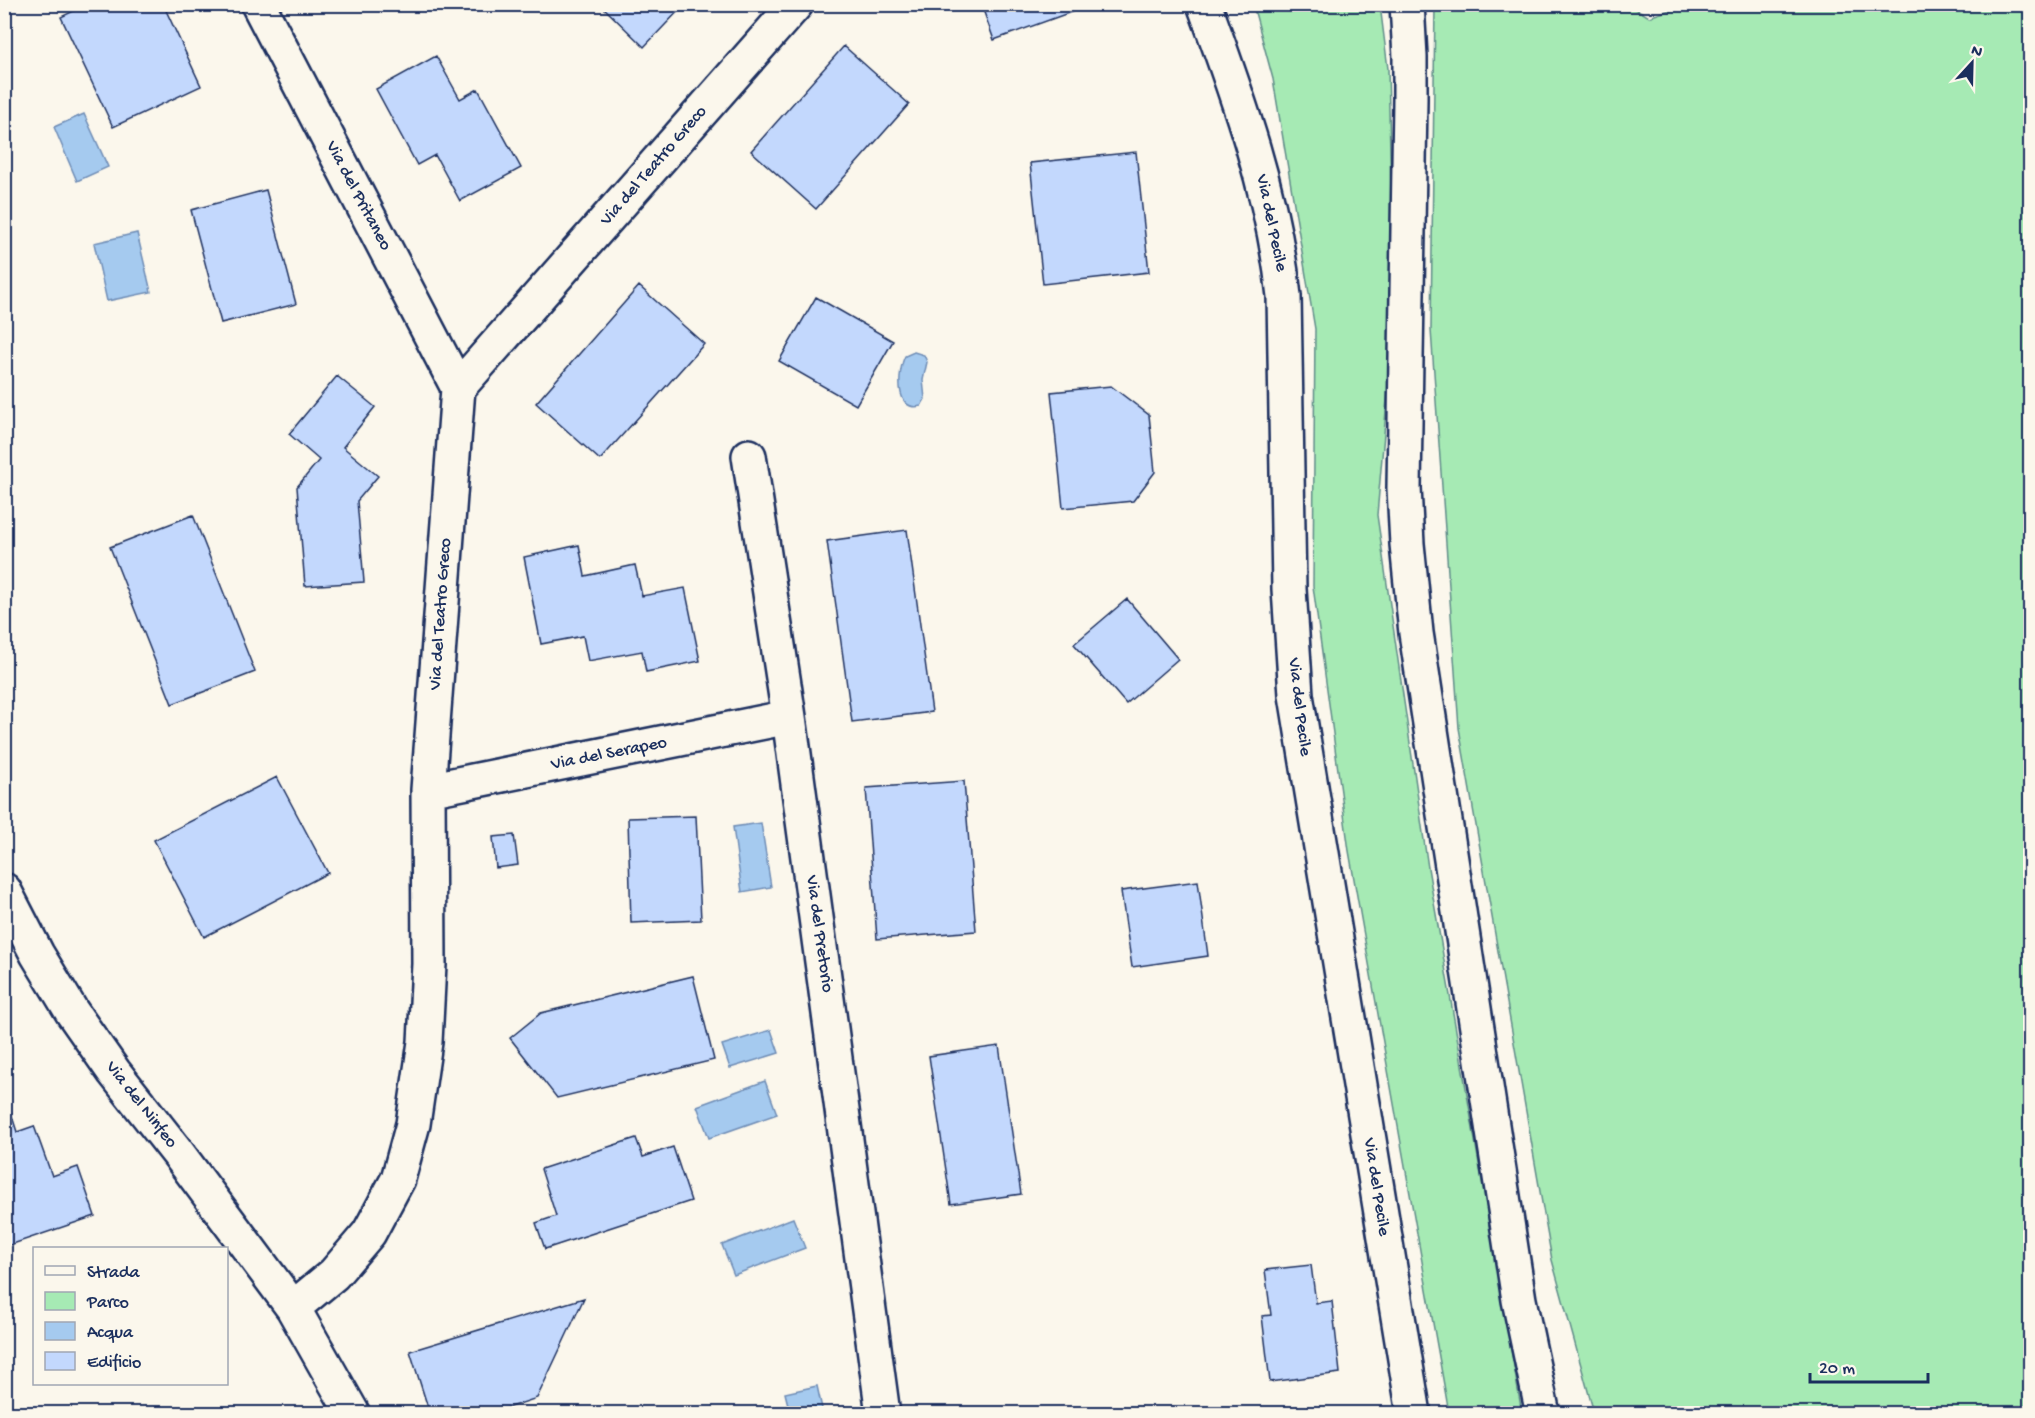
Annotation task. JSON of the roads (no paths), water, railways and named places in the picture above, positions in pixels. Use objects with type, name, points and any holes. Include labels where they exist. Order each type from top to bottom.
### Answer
[{"type":"street","name":"Via del Pritaneo","points":[[258,4],[458,388]]},
{"type":"street","name":"Via del Teatro Greco","points":[[293,1308],[334,1274],[369,1233],[398,1179],[409,1142],[418,1098],[427,1019],[429,964],[428,790],[458,388],[796,4]]},
{"type":"street","name":"Via del Pecile","points":[[1203,4],[1240,103],[1261,172],[1281,264],[1284,296],[1289,589],[1293,676],[1414,1413]]},
{"type":"street","points":[[1407,4],[1410,57],[1404,461],[1408,554],[1416,633],[1519,1300],[1543,1413]]},
{"type":"street","name":"Via del Pretorio","points":[[749,456],[789,717],[883,1413]]},
{"type":"street","name":"Via del Serapeo","points":[[428,790],[789,717]]},
{"type":"street","name":"Via del Ninfeo","points":[[4,890],[37,954],[72,1012],[114,1072],[177,1152],[293,1308],[353,1413]]},
{"type":"water","points":[[84,114],[108,167],[77,181],[54,127]]},
{"type":"water","points":[[137,233],[151,292],[107,301],[94,243]]},
{"type":"water","points":[[914,352],[924,355],[927,362],[923,380],[925,399],[921,406],[906,403],[900,389],[905,356]]},
{"type":"water","points":[[761,823],[771,887],[742,892],[733,827]]},
{"type":"water","points":[[771,1030],[779,1053],[730,1068],[722,1045]]},
{"type":"water","points":[[765,1081],[777,1114],[709,1138],[697,1106]]},
{"type":"water","points":[[793,1218],[805,1248],[734,1275],[722,1245]]},
{"type":"water","points":[[817,1386],[823,1413],[790,1413],[785,1393]]}]
